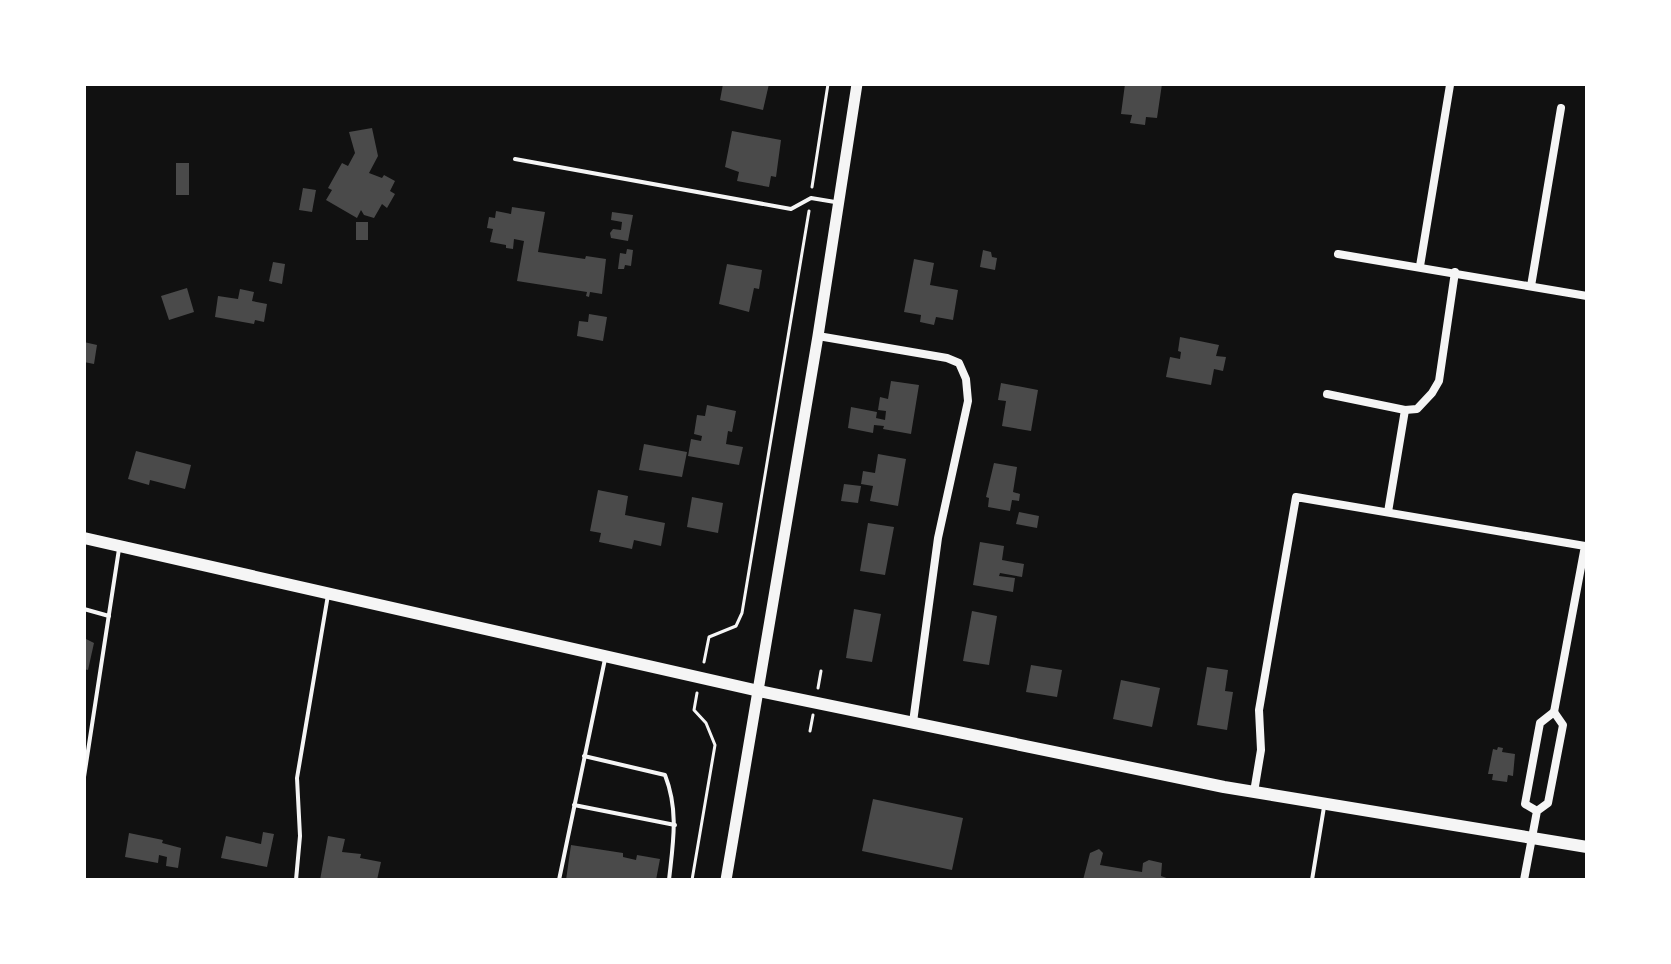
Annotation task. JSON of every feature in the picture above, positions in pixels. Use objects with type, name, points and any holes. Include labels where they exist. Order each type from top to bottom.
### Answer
[{"type":"main road","points":[[726,880],[818,336],[857,84]]},
{"type":"main road","points":[[84,538],[759,691],[1254,792],[1587,847]]},
{"type":"street","points":[[1420,266],[1450,85]]},
{"type":"street","points":[[1531,286],[1561,108]]},
{"type":"street","points":[[1338,254],[1587,296]]},
{"type":"street","points":[[1327,394],[1405,410],[1417,409],[1439,381],[1455,272]]},
{"type":"street","points":[[818,336],[947,358],[959,363],[966,379],[968,401],[938,538],[913,722]]},
{"type":"street","points":[[1388,512],[1405,410]]},
{"type":"street","points":[[1254,792],[1261,750],[1259,710],[1296,497],[1586,541],[1585,568],[1554,712],[1540,723],[1525,804],[1537,811]]},
{"type":"street","points":[[1524,880],[1537,811],[1548,803],[1563,725],[1554,712]]},
{"type":"lane","points":[[515,159],[791,209],[811,198],[838,202]]},
{"type":"lane","points":[[84,777],[119,546]]},
{"type":"lane","points":[[296,880],[300,836],[297,778],[328,593]]},
{"type":"lane","points":[[84,609],[109,616]]},
{"type":"lane","points":[[559,880],[606,656]]},
{"type":"lane","points":[[584,756],[665,775],[673,795],[675,825],[669,880]]},
{"type":"lane","points":[[1312,880],[1324,804]]},
{"type":"lane","points":[[574,805],[675,825]]},
{"type":"path","points":[[813,180],[828,84]]},
{"type":"path","points":[[708,646],[709,637],[736,626],[742,613],[808,218]]},
{"type":"path","points":[[692,880],[715,745],[706,723],[694,710],[695,704]]},
{"type":"building","points":[[723,84],[769,84],[763,110],[720,100]]},
{"type":"building","points":[[1125,84],[1162,84],[1157,118],[1146,117],[1145,125],[1130,123],[1132,115],[1121,114]]},
{"type":"building","points":[[372,128],[378,156],[369,173],[382,178],[384,175],[395,181],[390,191],[395,194],[387,208],[382,204],[374,218],[364,215],[361,210],[357,218],[326,200],[332,190],[328,188],[342,163],[348,166],[355,153],[349,132]]},
{"type":"building","points":[[732,131],[781,140],[776,177],[771,176],[769,187],[737,181],[739,172],[725,167]]},
{"type":"building","points":[[176,163],[189,163],[189,195],[176,195]]},
{"type":"building","points":[[303,188],[316,190],[312,212],[299,210]]},
{"type":"building","points":[[512,207],[545,212],[538,252],[606,259],[602,294],[590,292],[589,297],[586,296],[587,292],[517,281],[524,241],[514,239],[513,249],[506,248],[506,245],[490,242],[493,229],[487,228],[489,217],[495,218],[496,211],[511,214]]},
{"type":"building","points":[[612,212],[633,215],[628,241],[611,238],[613,229],[621,230],[622,222],[611,220]]},
{"type":"building","points":[[356,222],[368,222],[368,240],[356,240]]},
{"type":"building","points":[[627,249],[633,250],[631,266],[618,269],[620,253],[626,254]]},
{"type":"building","points":[[983,250],[997,258],[995,270],[980,267]]},
{"type":"building","points":[[914,259],[934,263],[930,285],[958,290],[953,320],[936,317],[934,325],[920,322],[921,315],[904,312]]},
{"type":"building","points":[[273,262],[285,264],[282,284],[269,281]]},
{"type":"building","points":[[727,264],[762,270],[759,289],[754,288],[749,312],[719,304]]},
{"type":"building","points":[[187,288],[194,312],[169,320],[161,296]]},
{"type":"building","points":[[240,289],[254,292],[252,301],[267,304],[264,322],[255,320],[254,324],[215,317],[218,296],[238,299]]},
{"type":"building","points":[[589,314],[607,317],[603,341],[577,336],[579,321],[588,322]]},
{"type":"building","points":[[1180,337],[1219,345],[1216,356],[1226,357],[1223,371],[1214,369],[1211,385],[1166,377],[1170,357],[1180,359]]},
{"type":"building","points":[[84,342],[97,345],[94,364],[84,362]]},
{"type":"building","points":[[891,381],[919,385],[911,434],[874,425],[873,433],[848,428],[851,407],[877,412],[876,418],[885,420],[886,411],[878,410],[880,397],[888,399]]},
{"type":"building","points":[[1001,383],[1038,390],[1031,431],[1002,426],[1006,401],[998,400]]},
{"type":"building","points":[[707,405],[736,411],[726,444],[743,447],[739,465],[688,456],[691,439],[701,441],[702,436],[694,434],[697,415],[705,416]]},
{"type":"building","points":[[644,444],[687,452],[682,477],[639,470]]},
{"type":"building","points":[[136,451],[191,465],[185,489],[150,480],[149,485],[128,479]]},
{"type":"building","points":[[878,454],[906,459],[898,506],[870,501],[873,486],[861,484],[863,471],[875,473]]},
{"type":"building","points":[[994,463],[1017,467],[1013,492],[1020,494],[1019,501],[1012,500],[1010,511],[988,507],[989,498],[986,497]]},
{"type":"building","points":[[844,484],[861,486],[858,503],[841,501]]},
{"type":"building","points":[[598,490],[628,496],[625,515],[665,523],[661,546],[634,540],[632,549],[599,542],[601,533],[590,531]]},
{"type":"building","points":[[692,497],[723,503],[718,533],[687,527]]},
{"type":"building","points":[[1019,512],[1039,516],[1037,528],[1016,524]]},
{"type":"building","points":[[868,523],[894,527],[885,575],[860,571]]},
{"type":"building","points":[[980,542],[1004,546],[1002,560],[1024,564],[1022,577],[1000,573],[999,576],[1015,578],[1013,592],[973,585]]},
{"type":"building","points":[[854,609],[881,614],[872,662],[846,658]]},
{"type":"building","points":[[972,611],[997,616],[989,665],[963,661]]},
{"type":"building","points":[[84,638],[94,643],[88,670],[84,669]]},
{"type":"building","points":[[1031,665],[1062,670],[1057,697],[1026,692]]},
{"type":"building","points":[[1207,667],[1228,670],[1225,691],[1233,692],[1227,730],[1197,725]]},
{"type":"building","points":[[1121,680],[1160,688],[1152,727],[1113,719]]},
{"type":"building","points":[[1498,747],[1503,748],[1502,752],[1515,754],[1513,776],[1508,775],[1507,782],[1492,780],[1493,774],[1488,774],[1493,749],[1497,750]]},
{"type":"building","points":[[873,799],[963,818],[952,870],[862,851]]},
{"type":"building","points":[[263,832],[274,834],[267,867],[221,858],[226,836],[261,844]]},
{"type":"building","points":[[129,833],[163,840],[162,843],[181,848],[178,868],[166,866],[167,857],[159,855],[158,863],[125,857]]},
{"type":"building","points":[[328,836],[345,839],[342,852],[361,854],[360,858],[381,862],[377,880],[320,880]]},
{"type":"building","points":[[571,845],[623,853],[623,857],[636,860],[637,855],[660,859],[656,880],[566,880]]},
{"type":"building","points":[[1099,849],[1103,853],[1100,865],[1142,872],[1143,863],[1149,860],[1162,863],[1161,876],[1172,880],[1083,880],[1090,853]]}]
